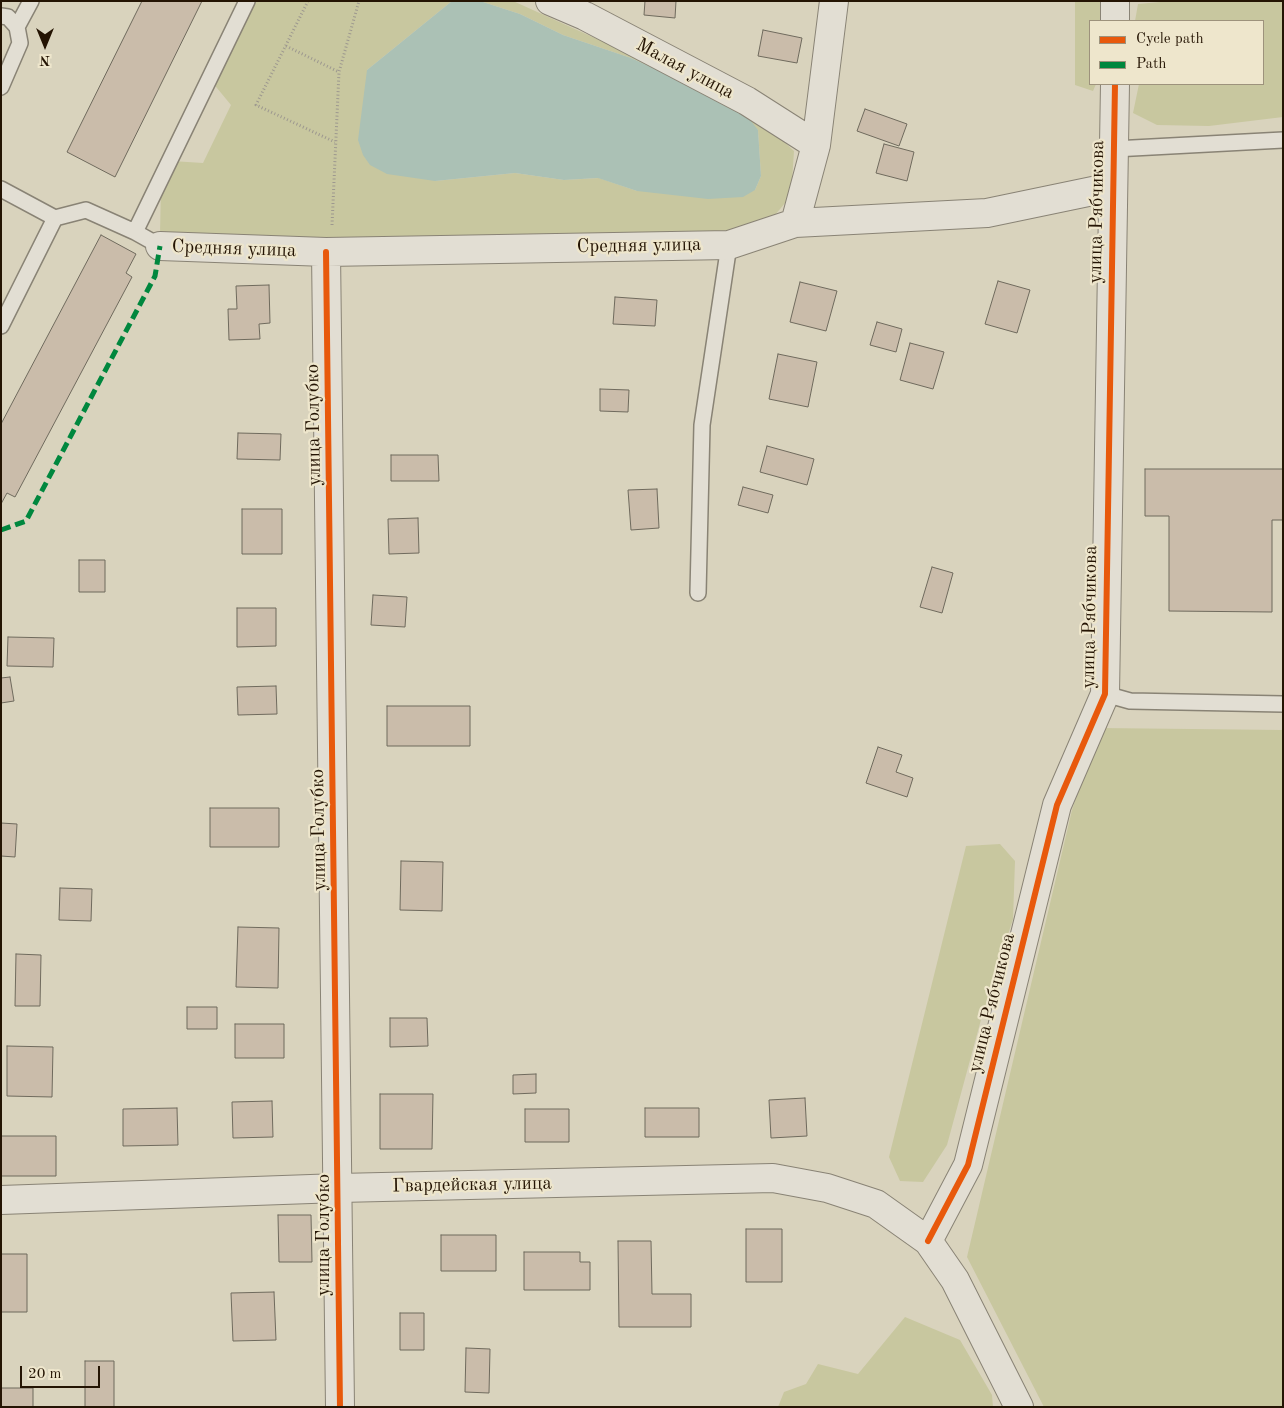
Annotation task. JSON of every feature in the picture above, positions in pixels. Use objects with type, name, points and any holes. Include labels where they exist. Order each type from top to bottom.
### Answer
[{"type":"street","name":"Малая улица","points":[[550,1],[585,16],[747,101],[816,145]]},
{"type":"street","points":[[795,223],[816,145],[834,1]]},
{"type":"street","points":[[1115,1],[1115,20]]},
{"type":"street","name":"улица Рябчикова","points":[[928,1241],[968,1165],[1057,805],[1105,694],[1114,85]]},
{"type":"street","name":"Средняя улица","points":[[160,246],[326,252],[729,245],[795,223],[987,213],[1112,187]]},
{"type":"street","name":"улица Голубко","points":[[326,252],[339,1188],[340,1407]]},
{"type":"street","name":"Гвардейская улица","points":[[1,1200],[339,1188],[773,1178],[827,1188],[876,1204],[928,1241],[955,1280],[1019,1407]]},
{"type":"lane","points":[[17,27],[31,1]]},
{"type":"lane","points":[[135,232],[247,1]]},
{"type":"lane","points":[[1,16],[8,17],[17,27],[20,43],[1,87]]},
{"type":"lane","points":[[1114,149],[1283,140]]},
{"type":"lane","points":[[1,189],[55,218],[86,210],[135,232],[160,246]]},
{"type":"lane","points":[[1,326],[55,218]]},
{"type":"lane","points":[[698,593],[702,425],[729,245]]},
{"type":"lane","points":[[1105,694],[1130,701],[1283,704]]},
{"type":"path","points":[[308,1],[256,105],[335,142]]},
{"type":"path","points":[[326,252],[332,236],[339,72],[358,1]]},
{"type":"path","points":[[286,46],[339,72]]},
{"type":"green space","points":[[252,1],[452,1],[367,70],[435,181],[515,173],[564,180],[599,178],[637,191],[755,190],[761,176],[758,130],[708,93],[631,58],[563,35],[520,14],[480,1],[513,1],[734,101],[768,127],[794,151],[791,196],[775,215],[731,230],[645,236],[312,243],[160,234],[161,186],[172,161],[203,163],[231,105],[212,82]]},
{"type":"green space","points":[[1075,1],[1104,1],[1103,20],[1089,20],[1089,85],[1096,85],[1093,91],[1075,85]]},
{"type":"green space","points":[[1171,1],[1283,1],[1283,117],[1209,126],[1157,125],[1133,113],[1139,85],[1264,85],[1264,20],[1135,20],[1138,4]]},
{"type":"green space","points":[[1099,728],[1283,730],[1283,1407],[1044,1407],[967,1257],[1072,810]]},
{"type":"green space","points":[[1000,844],[1015,861],[1013,919],[982,1016],[947,1145],[923,1182],[900,1181],[889,1157],[966,846]]},
{"type":"green space","points":[[905,1317],[960,1340],[992,1395],[993,1407],[778,1407],[784,1392],[806,1384],[818,1364],[858,1374]]},
{"type":"shaded area","points":[[452,1],[480,1],[520,14],[563,35],[631,58],[708,93],[744,112],[758,130],[761,176],[755,190],[743,197],[708,199],[637,191],[598,178],[564,180],[515,173],[435,181],[387,174],[370,165],[363,155],[358,140],[367,70]]},
{"type":"building","points":[[142,1],[202,1],[115,177],[67,152]]},
{"type":"building","points":[[645,1],[676,1],[675,18],[644,15]]},
{"type":"building","points":[[763,30],[802,38],[797,63],[758,56]]},
{"type":"building","points":[[865,109],[907,124],[899,146],[857,131]]},
{"type":"building","points":[[884,144],[914,152],[907,181],[876,173]]},
{"type":"building","points":[[101,235],[136,254],[126,273],[132,277],[15,497],[7,493],[1,504],[1,424]]},
{"type":"building","points":[[998,281],[1030,290],[1017,333],[985,324]]},
{"type":"building","points":[[800,282],[837,291],[826,331],[790,322]]},
{"type":"building","points":[[269,285],[270,323],[259,324],[260,339],[229,340],[228,309],[237,309],[236,286]]},
{"type":"building","points":[[615,297],[657,300],[655,326],[613,324]]},
{"type":"building","points":[[877,322],[902,329],[896,352],[870,345]]},
{"type":"building","points":[[910,343],[944,352],[933,389],[900,380]]},
{"type":"building","points":[[778,354],[817,362],[808,407],[769,399]]},
{"type":"building","points":[[600,389],[629,390],[628,412],[600,411]]},
{"type":"building","points":[[238,433],[281,434],[280,460],[237,459]]},
{"type":"building","points":[[767,446],[814,459],[807,485],[760,472]]},
{"type":"building","points":[[391,455],[438,455],[439,481],[391,481]]},
{"type":"building","points":[[1145,469],[1283,469],[1283,520],[1272,520],[1272,612],[1169,611],[1169,516],[1145,516]]},
{"type":"building","points":[[743,487],[773,495],[768,513],[738,505]]},
{"type":"building","points":[[657,489],[659,528],[631,530],[628,490]]},
{"type":"building","points":[[242,509],[282,509],[282,554],[242,554]]},
{"type":"building","points":[[418,518],[419,553],[389,554],[388,519]]},
{"type":"building","points":[[79,560],[105,560],[105,592],[79,592]]},
{"type":"building","points":[[932,567],[953,573],[942,613],[920,607]]},
{"type":"building","points":[[373,595],[407,597],[405,627],[371,625]]},
{"type":"building","points":[[237,608],[276,608],[276,646],[237,647]]},
{"type":"building","points":[[8,637],[54,638],[53,667],[7,666]]},
{"type":"building","points":[[10,677],[14,701],[1,703],[1,678]]},
{"type":"building","points":[[276,686],[277,714],[238,715],[237,687]]},
{"type":"building","points":[[387,706],[470,706],[470,746],[387,746]]},
{"type":"building","points":[[878,747],[902,755],[896,772],[913,778],[907,797],[866,783]]},
{"type":"building","points":[[210,808],[279,808],[279,847],[210,847]]},
{"type":"building","points":[[1,823],[17,824],[15,857],[1,856]]},
{"type":"building","points":[[401,861],[443,862],[442,911],[400,910]]},
{"type":"building","points":[[60,888],[92,889],[91,921],[59,920]]},
{"type":"building","points":[[238,927],[279,928],[278,988],[236,987]]},
{"type":"building","points":[[16,954],[41,955],[40,1006],[15,1006]]},
{"type":"building","points":[[187,1007],[217,1007],[217,1029],[187,1029]]},
{"type":"building","points":[[390,1018],[427,1018],[428,1046],[390,1047]]},
{"type":"building","points":[[235,1024],[284,1024],[284,1058],[235,1058]]},
{"type":"building","points":[[7,1046],[53,1047],[52,1097],[7,1096]]},
{"type":"building","points":[[536,1074],[536,1093],[513,1094],[513,1075]]},
{"type":"building","points":[[380,1094],[433,1094],[432,1149],[380,1149]]},
{"type":"building","points":[[805,1098],[807,1136],[771,1138],[769,1100]]},
{"type":"building","points":[[272,1101],[273,1137],[233,1138],[232,1102]]},
{"type":"building","points":[[177,1108],[178,1145],[123,1146],[123,1109]]},
{"type":"building","points":[[645,1108],[699,1108],[699,1137],[645,1137]]},
{"type":"building","points":[[525,1109],[569,1109],[569,1142],[525,1142]]},
{"type":"building","points":[[1,1136],[56,1136],[56,1176],[1,1176]]},
{"type":"building","points":[[278,1215],[311,1215],[312,1262],[279,1262]]},
{"type":"building","points":[[746,1229],[782,1229],[782,1282],[746,1282]]},
{"type":"building","points":[[441,1235],[496,1235],[496,1271],[441,1271]]},
{"type":"building","points":[[618,1241],[651,1241],[652,1294],[691,1294],[691,1327],[619,1327]]},
{"type":"building","points":[[524,1252],[580,1252],[580,1262],[590,1262],[590,1290],[524,1290]]},
{"type":"building","points":[[1,1254],[27,1254],[27,1312],[1,1312]]},
{"type":"building","points":[[274,1292],[276,1340],[233,1341],[231,1293]]},
{"type":"building","points":[[400,1313],[424,1313],[424,1350],[400,1350]]},
{"type":"building","points":[[466,1348],[490,1349],[489,1393],[465,1392]]},
{"type":"building","points":[[85,1361],[114,1361],[114,1407],[85,1407]]},
{"type":"building","points":[[1,1388],[33,1388],[33,1407],[1,1407]]},
{"type":"marked path","points":[[1,530],[26,521],[155,276],[160,246]]},
{"type":"cycle path","points":[[928,1241],[968,1165],[1057,805],[1105,694],[1115,85]]},
{"type":"cycle path","points":[[326,252],[340,1407]]}]
